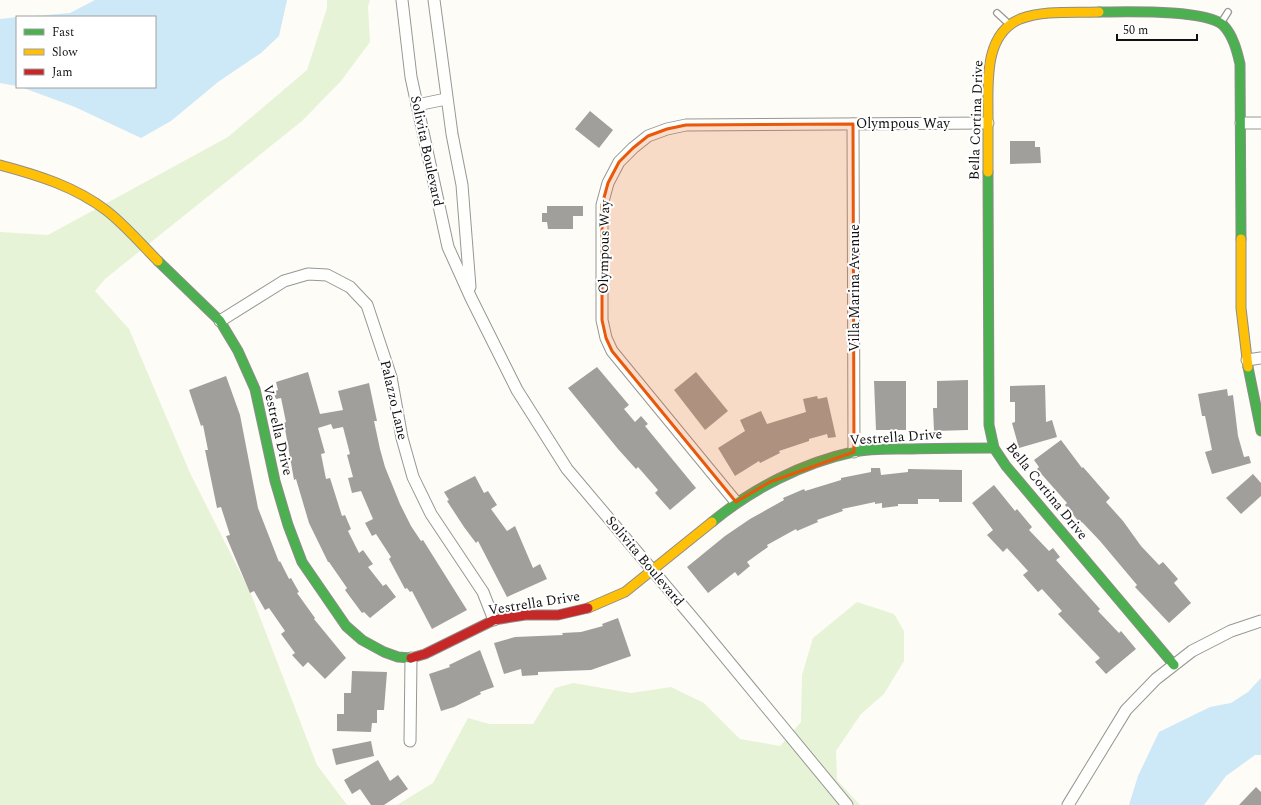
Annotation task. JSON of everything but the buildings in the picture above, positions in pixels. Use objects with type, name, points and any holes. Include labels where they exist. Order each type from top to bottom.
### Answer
[{"type":"street","name":"Solivita Boulevard","points":[[402,0],[411,77],[448,248],[517,390],[567,469],[847,805]]},
{"type":"street","name":"Solivita Boulevard","points":[[434,0],[446,99],[462,185],[471,298]]},
{"type":"street","name":"Bella Cortina Drive","points":[[1174,665],[1006,466],[994,448],[989,426],[988,72],[998,37],[1009,25],[1024,17],[1046,14],[1171,14],[1196,15],[1221,23]]},
{"type":"street","points":[[1221,23],[1235,45],[1240,64],[1241,308],[1247,360],[1261,431]]},
{"type":"street","points":[[417,105],[446,99]]},
{"type":"street","name":"Olympous Way","points":[[736,502],[612,351],[606,338],[602,320],[602,205],[608,183],[619,162],[648,136],[667,129],[686,125],[988,123]]},
{"type":"street","points":[[1241,123],[1261,123]]},
{"type":"street","name":"Villa Marina Avenue","points":[[853,124],[854,452]]},
{"type":"street","name":"Vestrella Drive","points":[[0,165],[35,174],[66,186],[107,211],[220,321],[238,351],[255,389],[275,481],[288,525],[302,562],[346,626],[362,640],[384,652],[398,657],[411,658],[440,648],[494,620],[583,610],[625,592],[653,571],[736,502],[770,482],[813,465],[854,452],[919,448],[994,448]]},
{"type":"street","name":"Palazzo Lane","points":[[220,321],[284,281],[308,274],[326,276],[350,287],[359,296],[367,305],[391,377],[402,438],[413,477],[431,514],[483,592],[494,620]]},
{"type":"street","points":[[1247,360],[1261,358]]},
{"type":"street","points":[[1068,805],[1126,710],[1156,679],[1192,651],[1231,631],[1261,621]]},
{"type":"street","points":[[410,741],[411,658]]},
{"type":"lane","points":[[1221,23],[1228,12]]},
{"type":"lane","points":[[997,13],[1009,25]]},
{"type":"highlighted area","points":[[853,124],[854,452],[770,482],[736,502],[612,351],[606,338],[602,320],[602,205],[608,183],[619,162],[633,148],[648,136],[667,129],[686,125]]},
{"type":"green space","points":[[327,0],[370,0],[368,7],[370,42],[341,81],[302,121],[105,279],[95,291],[129,329],[190,473],[251,594],[317,765],[347,805],[0,805],[0,232],[48,235],[228,137],[307,70],[327,8]]},
{"type":"green space","points":[[857,602],[894,614],[904,631],[904,661],[884,694],[861,714],[836,751],[837,780],[860,805],[397,805],[433,783],[468,718],[489,724],[533,724],[555,688],[573,683],[631,693],[671,687],[704,703],[740,739],[780,746],[801,722],[802,675],[813,638]]},
{"type":"water","points":[[95,0],[287,0],[279,36],[261,53],[218,82],[171,121],[141,138],[75,107],[24,88],[156,88],[156,16],[36,16],[70,13]]},
{"type":"water","points":[[16,17],[16,86],[0,83],[0,19]]},
{"type":"water","points":[[1261,678],[1261,755],[1255,755],[1226,776],[1204,805],[1129,805],[1138,776],[1159,732],[1210,707],[1231,703],[1248,692]]},
{"type":"traffic: fast","points":[[1099,12],[1164,12],[1199,16],[1223,25],[1229,33],[1236,49],[1240,64],[1241,239]]},
{"type":"traffic: fast","points":[[988,172],[989,425],[994,448],[1006,466],[1174,665]]},
{"type":"traffic: fast","points":[[158,261],[220,321],[238,351],[255,389],[275,481],[288,525],[302,562],[346,626],[362,640],[384,652],[398,657],[411,658]]},
{"type":"traffic: fast","points":[[1248,367],[1261,431]]},
{"type":"traffic: fast","points":[[712,522],[727,510],[778,479],[815,463],[853,452],[875,449],[994,448]]},
{"type":"traffic: slow","points":[[988,172],[988,88],[990,60],[994,47],[1000,36],[1008,26],[1020,19],[1030,16],[1059,12],[1099,12]]},
{"type":"traffic: slow","points":[[0,165],[56,183],[83,195],[107,211],[120,222],[158,261]]},
{"type":"traffic: slow","points":[[1241,239],[1241,308],[1248,367]]},
{"type":"traffic: slow","points":[[588,608],[625,592],[712,522]]},
{"type":"traffic: jam","points":[[411,658],[425,654],[494,620],[525,615],[558,615],[588,608]]}]
